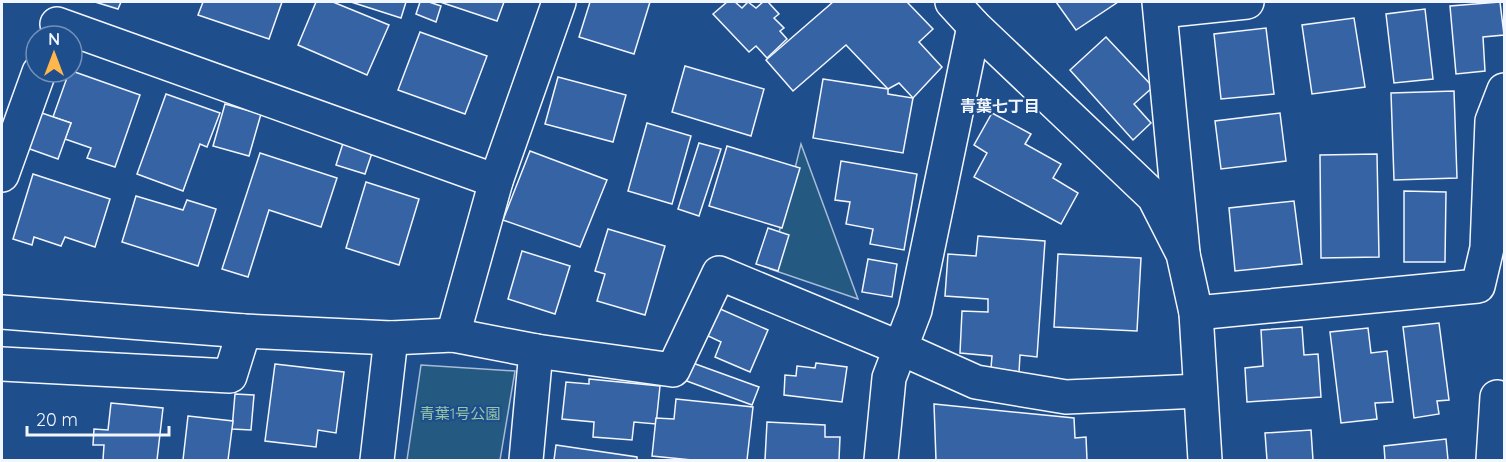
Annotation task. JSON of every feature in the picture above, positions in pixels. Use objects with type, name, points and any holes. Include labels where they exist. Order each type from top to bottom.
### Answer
[{"type":"street","points":[[453,335],[496,181],[559,2]]},
{"type":"street","points":[[952,2],[974,26],[1154,197],[1183,254]]},
{"type":"street","points":[[1205,460],[1196,313],[1183,254],[1160,6],[1247,2]]},
{"type":"street","points":[[58,20],[496,181]]},
{"type":"street","points":[[881,460],[889,378],[915,310],[974,26]]},
{"type":"street","points":[[2,175],[35,84]]},
{"type":"street","points":[[1196,313],[1478,286],[1487,248],[1492,121],[1504,90]]},
{"type":"street","points":[[2,312],[243,331],[391,338],[453,335],[536,351],[673,370],[719,273],[976,382],[1066,397],[1200,391]]},
{"type":"street","points":[[2,364],[230,376],[243,331]]},
{"type":"street","points":[[376,460],[391,338]]},
{"type":"street","points":[[526,460],[536,351]]},
{"type":"street","points":[[1493,460],[1497,397]]},
{"type":"green space","points":[[801,144],[858,299],[770,269]]},
{"type":"green space","name":"青葉1号公園","points":[[421,365],[515,371],[500,460],[407,460]]},
{"type":"building","points":[[95,2],[121,2],[118,9]]},
{"type":"building","points":[[203,2],[282,2],[269,39],[198,15]]},
{"type":"building","points":[[316,2],[333,2],[389,25],[367,75],[298,45]]},
{"type":"building","points":[[351,2],[406,2],[401,18]]},
{"type":"building","points":[[420,2],[441,6],[436,22],[416,14]]},
{"type":"building","points":[[440,2],[504,2],[497,21]]},
{"type":"building","points":[[590,2],[650,2],[634,54],[579,37]]},
{"type":"building","points":[[727,2],[735,2],[742,8],[748,2],[756,8],[763,2],[768,2],[779,14],[774,18],[784,28],[780,31],[787,39],[767,58],[756,46],[749,52],[713,14]]},
{"type":"building","points":[[833,2],[907,2],[933,29],[919,42],[942,67],[913,98],[899,83],[888,89],[846,45],[793,91],[766,60]]},
{"type":"building","points":[[1056,2],[1118,2],[1076,30]]},
{"type":"building","points":[[1500,2],[1504,35],[1483,37],[1485,71],[1456,74],[1450,6]]},
{"type":"building","points":[[1425,9],[1433,79],[1394,83],[1386,14]]},
{"type":"building","points":[[1354,18],[1365,87],[1312,94],[1302,25]]},
{"type":"building","points":[[1266,28],[1274,94],[1221,99],[1214,34]]},
{"type":"building","points":[[420,32],[487,56],[465,114],[398,90]]},
{"type":"building","points":[[1106,37],[1153,87],[1134,104],[1151,123],[1133,140],[1070,70]]},
{"type":"building","points":[[685,66],[764,89],[751,136],[672,112]]},
{"type":"building","points":[[84,75],[140,95],[115,167],[87,158],[91,148],[65,139],[71,123],[53,117],[65,84],[84,84]]},
{"type":"building","points":[[558,77],[626,95],[613,142],[545,124]]},
{"type":"building","points":[[823,79],[888,89],[888,94],[913,98],[903,153],[813,138]]},
{"type":"building","points":[[1454,91],[1457,178],[1394,180],[1391,93]]},
{"type":"building","points":[[166,94],[220,113],[207,147],[200,144],[183,191],[137,174]]},
{"type":"building","points":[[225,104],[261,114],[249,156],[213,146]]},
{"type":"building","points":[[39,112],[71,123],[58,159],[27,148]]},
{"type":"building","points":[[992,113],[1031,134],[1025,144],[1061,164],[1053,178],[1078,193],[1061,224],[974,177],[987,153],[974,145]]},
{"type":"building","points":[[1280,113],[1286,161],[1221,169],[1215,121]]},
{"type":"building","points":[[647,123],[691,136],[672,204],[628,191]]},
{"type":"building","points":[[345,137],[374,147],[365,174],[336,165]]},
{"type":"building","points":[[699,143],[721,149],[699,216],[678,209]]},
{"type":"building","points":[[727,146],[800,168],[782,228],[709,206]]},
{"type":"building","points":[[530,151],[607,180],[580,247],[503,220]]},
{"type":"building","points":[[260,153],[337,178],[321,227],[269,210],[248,277],[222,269]]},
{"type":"building","points":[[1377,154],[1379,257],[1321,258],[1320,155]]},
{"type":"building","points":[[841,161],[917,174],[904,250],[870,244],[873,229],[846,224],[850,202],[835,200]]},
{"type":"building","points":[[33,174],[110,199],[95,247],[65,237],[61,246],[34,237],[32,245],[13,239]]},
{"type":"building","points":[[366,182],[419,199],[399,265],[346,248]]},
{"type":"building","points":[[1404,191],[1446,192],[1445,262],[1404,262]]},
{"type":"building","points":[[136,196],[183,210],[187,200],[216,209],[198,266],[122,242]]},
{"type":"building","points":[[1294,201],[1302,264],[1235,271],[1229,208]]},
{"type":"building","points":[[768,228],[789,235],[778,271],[756,264]]},
{"type":"building","points":[[608,229],[665,246],[645,315],[597,301],[605,274],[595,271]]},
{"type":"building","points":[[978,236],[1045,241],[1037,357],[1020,355],[1019,372],[991,368],[992,356],[960,353],[962,311],[988,312],[988,299],[945,296],[948,254],[976,256]]},
{"type":"building","points":[[522,251],[570,266],[555,314],[508,299]]},
{"type":"building","points":[[1058,254],[1141,258],[1137,331],[1054,327]]},
{"type":"building","points":[[868,259],[897,264],[892,297],[862,292]]},
{"type":"building","points":[[718,308],[768,330],[750,372],[715,357],[721,342],[706,335]]},
{"type":"building","points":[[1439,323],[1449,400],[1437,401],[1439,414],[1414,418],[1403,327]]},
{"type":"building","points":[[1302,327],[1304,355],[1318,354],[1321,397],[1247,402],[1245,368],[1263,366],[1261,330]]},
{"type":"building","points":[[1368,328],[1371,353],[1387,351],[1393,402],[1375,403],[1377,419],[1341,423],[1330,332]]},
{"type":"building","points":[[690,362],[759,387],[752,405],[684,380]]},
{"type":"building","points":[[816,363],[847,367],[842,402],[784,395],[785,375],[796,376],[797,366],[815,368]]},
{"type":"building","points":[[275,364],[344,372],[336,433],[318,430],[316,447],[265,441]]},
{"type":"building","points":[[589,379],[660,386],[656,424],[634,422],[632,440],[593,437],[594,422],[562,419],[566,382],[589,384]]},
{"type":"building","points":[[235,394],[254,395],[251,430],[232,429]]},
{"type":"building","points":[[676,399],[753,407],[747,460],[692,460],[652,456],[656,418],[674,419]]},
{"type":"building","points":[[111,403],[163,408],[157,460],[103,460],[104,445],[93,445],[94,429],[108,430]]},
{"type":"building","points":[[934,404],[1074,418],[1075,438],[1086,437],[1087,460],[936,460]]},
{"type":"building","points":[[188,416],[233,421],[228,460],[183,460]]},
{"type":"building","points":[[767,422],[825,425],[825,437],[840,437],[839,460],[765,460]]},
{"type":"building","points":[[1311,430],[1313,460],[1267,460],[1265,433]]},
{"type":"building","points":[[1446,439],[1448,460],[1385,460],[1384,446]]},
{"type":"building","points":[[556,445],[637,457],[637,460],[554,460]]},
{"type":"district","name":"青葉七丁目","points":[[1000,106]]}]
